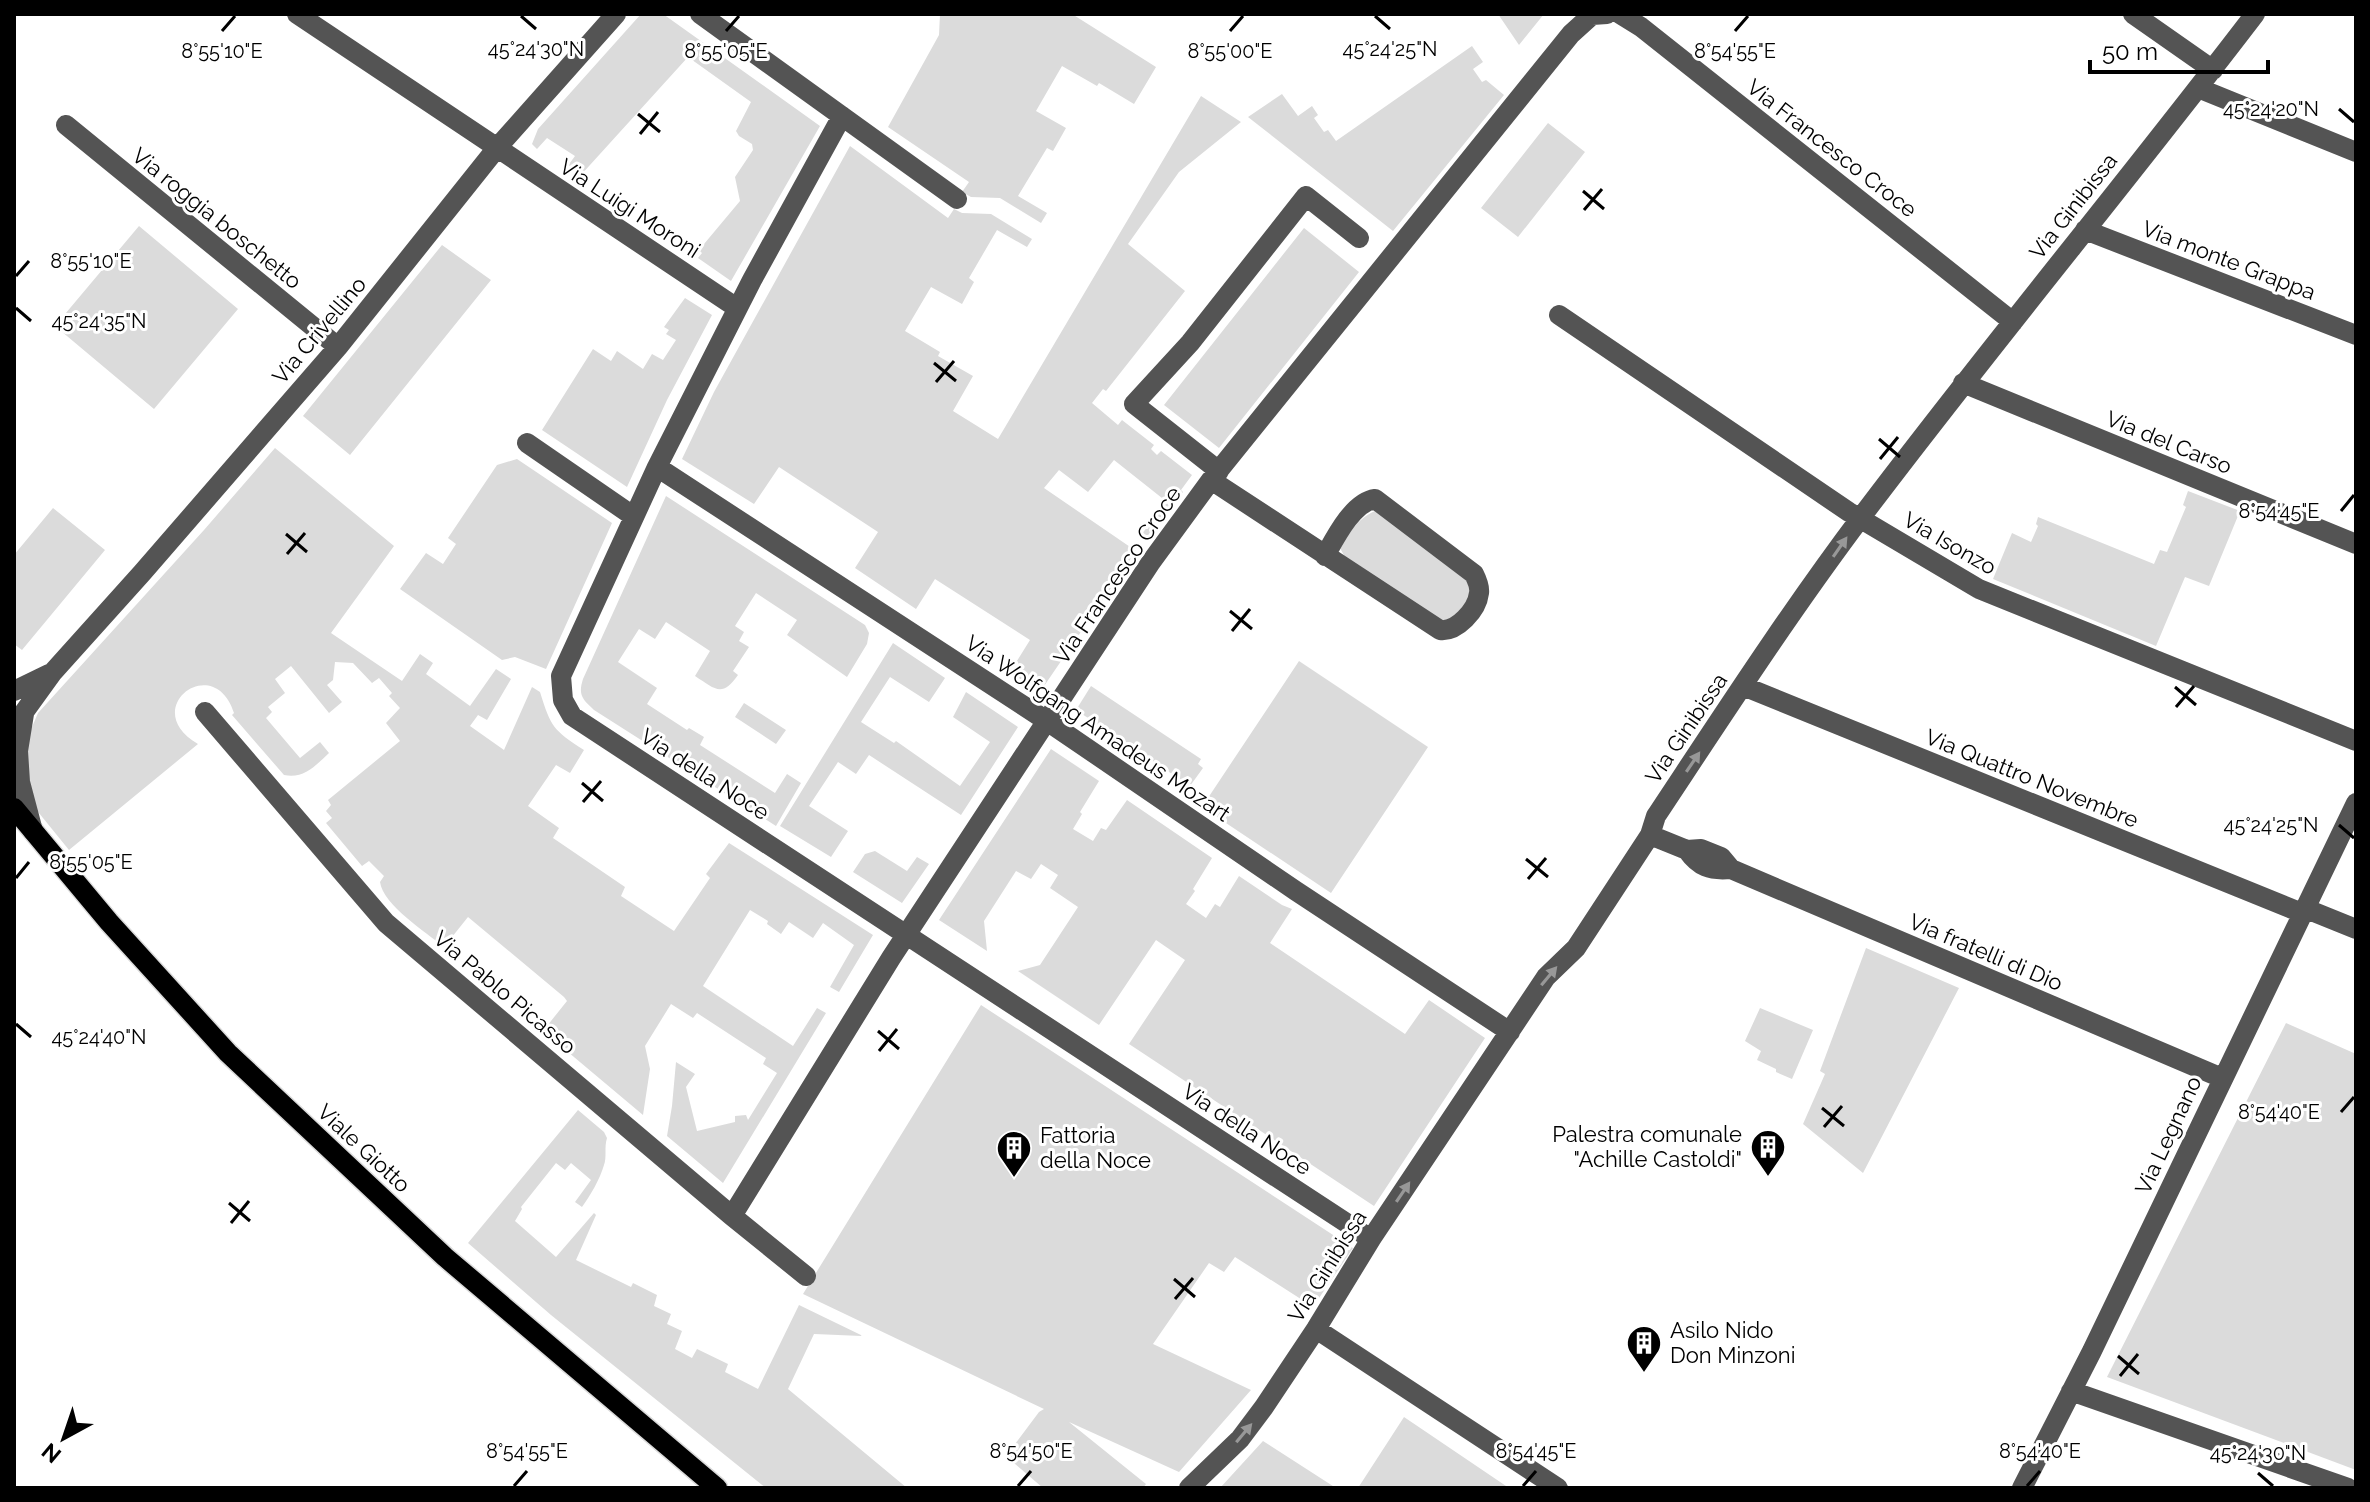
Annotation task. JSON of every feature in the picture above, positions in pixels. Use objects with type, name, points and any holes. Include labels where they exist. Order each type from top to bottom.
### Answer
[{"type":"main road","name":"Viale Giotto","points":[[14,808],[109,922],[228,1053],[445,1257],[717,1488]]},
{"type":"street","name":"Via Luigi Moroni","points":[[297,14],[737,308]]},
{"type":"street","name":"Via Crivellino","points":[[33,831],[20,782],[20,718],[53,672],[338,347],[496,149],[616,14]]},
{"type":"street","points":[[700,14],[957,199]]},
{"type":"street","name":"Via Francesco Croce","points":[[732,1216],[907,934],[1151,562],[1215,476],[1571,34],[1592,15],[1607,14]]},
{"type":"street","name":"Via Francesco Croce","points":[[1620,14],[1641,27],[2013,322]]},
{"type":"street","points":[[2133,14],[2213,70]]},
{"type":"street","name":"Via Ginibissa","points":[[1189,1488],[1240,1439],[1264,1407],[1371,1239],[1546,977],[1576,948],[1650,835],[1656,816],[1860,519],[1963,383],[2255,14]]},
{"type":"street","points":[[2198,88],[2356,152]]},
{"type":"street","name":"Via della Noce","points":[[842,116],[737,308],[633,516],[561,676],[563,700],[572,716],[1371,1239]]},
{"type":"street","name":"Via roggia boschetto","points":[[66,125],[338,347]]},
{"type":"street","points":[[1325,556],[1336,535],[1357,508],[1367,500],[1375,499],[1474,574],[1479,594],[1473,608],[1457,626],[1448,631],[1440,630],[1325,556],[1215,476],[1134,404],[1190,343],[1306,196],[1359,238]]},
{"type":"street","name":"Via monte Grappa","points":[[2085,230],[2356,335]]},
{"type":"street","name":"Via Isonzo","points":[[1559,315],[1860,519],[1979,589],[2356,741]]},
{"type":"street","name":"Via del Carso","points":[[1963,383],[2356,544]]},
{"type":"street","points":[[527,443],[633,516]]},
{"type":"street","name":"Via Wolfgang Amadeus Mozart","points":[[657,467],[1047,721],[1510,1032]]},
{"type":"street","name":"Via Crivellino","points":[[14,691],[53,672]]},
{"type":"street","name":"Via Quattro Novembre","points":[[1743,686],[2303,911],[2355,927]]},
{"type":"street","name":"Via Pablo Picasso","points":[[205,712],[386,923],[806,1276]]},
{"type":"street","name":"Via Legnano","points":[[2022,1488],[2356,803]]},
{"type":"street","name":"Via fratelli di Dio","points":[[1650,835],[1687,850],[1701,849],[1721,857],[1731,869],[2222,1078]]},
{"type":"street","points":[[1316,1329],[1558,1488]]},
{"type":"street","points":[[2071,1391],[2348,1488]]},
{"type":"shaded area","points":[[641,14],[663,14],[820,126],[731,281],[698,258],[702,253],[699,250],[740,201],[735,177],[753,150],[752,144],[736,131],[751,102],[688,57],[580,176],[567,167],[575,156],[547,138],[537,149],[532,144],[538,129]]},
{"type":"shaded area","points":[[940,14],[1072,14],[1156,67],[1134,104],[1062,66],[1036,111],[1066,128],[1053,151],[1047,148],[1018,196],[1047,213],[1041,223],[1000,198],[971,197],[962,192],[969,182],[888,127],[939,35]]},
{"type":"shaded area","points":[[1498,14],[1544,14],[1519,45]]},
{"type":"shaded area","points":[[1472,46],[1483,62],[1473,69],[1482,82],[1486,80],[1504,95],[1393,231],[1248,117],[1282,94],[1298,116],[1312,106],[1318,115],[1314,118],[1324,132],[1328,130],[1336,141]]},
{"type":"shaded area","points":[[1201,96],[1241,122],[1179,172],[1128,244],[1185,291],[1106,391],[1103,389],[1092,403],[1118,425],[1122,420],[1154,445],[1151,449],[1157,455],[1161,451],[1192,475],[1181,490],[1183,492],[1145,539],[1141,535],[1167,502],[1114,460],[1088,492],[1059,470],[1044,488],[1136,551],[1040,692],[1010,672],[1030,640],[935,579],[916,609],[855,568],[878,532],[779,467],[754,504],[682,459],[714,392],[850,146],[948,218],[954,209],[962,213],[991,214],[1032,239],[1027,247],[997,230],[969,278],[974,282],[962,304],[931,287],[905,331],[940,352],[938,356],[973,376],[953,411],[998,439]]},
{"type":"shaded area","points":[[1548,123],[1585,152],[1518,237],[1481,208]]},
{"type":"shaded area","points":[[139,226],[238,309],[154,409],[55,326]]},
{"type":"shaded area","points":[[1304,228],[1359,272],[1219,448],[1164,405]]},
{"type":"shaded area","points":[[442,245],[491,280],[350,455],[303,416]]},
{"type":"shaded area","points":[[685,298],[712,315],[667,400],[627,487],[542,430],[593,349],[611,361],[617,351],[643,369],[652,354],[663,360],[676,340],[666,334],[669,330],[664,327]]},
{"type":"shaded area","points":[[275,448],[394,546],[331,633],[402,681],[420,654],[433,663],[426,674],[470,706],[496,669],[511,679],[487,720],[478,715],[470,726],[504,750],[532,687],[540,692],[554,727],[584,750],[570,773],[556,765],[528,806],[559,828],[553,838],[625,887],[621,896],[674,931],[710,878],[706,874],[729,843],[873,935],[839,992],[830,987],[854,945],[823,923],[813,938],[789,922],[781,934],[750,910],[703,986],[793,1046],[817,1008],[826,1013],[723,1183],[667,1136],[676,1062],[695,1074],[686,1087],[697,1131],[735,1122],[735,1116],[746,1115],[748,1120],[777,1073],[763,1064],[766,1058],[697,1013],[693,1018],[671,1004],[645,1046],[650,1069],[643,1115],[543,1031],[567,1001],[564,997],[468,917],[444,947],[397,909],[383,891],[380,882],[384,876],[369,861],[362,866],[326,823],[332,818],[326,811],[331,805],[328,800],[400,741],[386,723],[400,708],[389,696],[392,693],[379,678],[372,683],[353,663],[335,662],[333,680],[327,685],[342,702],[329,713],[291,666],[275,679],[285,693],[268,707],[272,712],[266,718],[300,758],[320,742],[329,753],[303,773],[284,775],[232,715],[234,713],[224,695],[211,686],[198,686],[186,692],[177,702],[175,716],[181,730],[198,744],[69,850],[30,802],[23,748],[38,713]]},
{"type":"shaded area","points":[[517,459],[612,523],[546,669],[515,657],[502,660],[400,589],[426,553],[443,564],[456,544],[448,538],[497,465]]},
{"type":"shaded area","points":[[2188,491],[2240,511],[2209,586],[2185,577],[2156,646],[1993,579],[2012,533],[2031,542],[2038,526],[2038,517],[2154,564],[2160,550],[2167,552],[2186,507],[2183,505]]},
{"type":"shaded area","points":[[666,496],[865,625],[869,633],[867,644],[847,677],[787,635],[797,620],[756,593],[735,626],[744,632],[739,641],[749,647],[733,671],[738,675],[723,689],[695,676],[710,651],[666,622],[655,639],[639,629],[618,662],[657,688],[647,704],[687,730],[689,728],[704,737],[700,745],[775,793],[787,774],[801,783],[776,826],[594,710],[582,696],[583,679]]},
{"type":"shaded area","points":[[53,508],[105,550],[22,650],[14,644],[14,555]]},
{"type":"shaded area","points":[[1375,511],[1464,575],[1469,590],[1467,602],[1447,623],[1347,561],[1340,548],[1359,522]]},
{"type":"shaded area","points":[[893,643],[945,678],[929,702],[890,677],[861,722],[894,743],[896,741],[960,786],[990,742],[953,717],[966,692],[1018,727],[961,815],[869,755],[856,774],[838,762],[809,806],[848,831],[831,857],[780,826]]},
{"type":"shaded area","points":[[1299,661],[1428,747],[1331,893],[1202,807]]},
{"type":"shaded area","points":[[1091,686],[1201,759],[1198,764],[1203,768],[1190,786],[1076,710]]},
{"type":"shaded area","points":[[744,703],[786,730],[776,744],[735,717]]},
{"type":"shaded area","points":[[1051,749],[1099,781],[1073,829],[1093,841],[1101,828],[1106,830],[1127,800],[1212,858],[1186,904],[1206,918],[1215,904],[1220,907],[1239,876],[1292,909],[1270,943],[1405,1034],[1429,1000],[1485,1038],[1374,1206],[1129,1044],[1185,960],[1156,940],[1099,1025],[1018,971],[1040,965],[1078,907],[1050,888],[1058,875],[1041,864],[1031,879],[1016,871],[984,921],[987,951],[939,920]]},
{"type":"shaded area","points":[[875,851],[907,871],[917,857],[929,864],[902,903],[853,872],[865,854]]},
{"type":"shaded area","points":[[1866,948],[1959,988],[1863,1173],[1803,1124],[1825,1074],[1820,1071]]},
{"type":"shaded area","points":[[981,1005],[1353,1248],[1317,1301],[1307,1303],[1235,1257],[1224,1272],[1209,1263],[1153,1344],[1251,1390],[1179,1472],[1069,1422],[1146,1484],[1143,1488],[1043,1488],[1006,1456],[1044,1409],[803,1294]]},
{"type":"shaded area","points":[[1760,1008],[1813,1030],[1792,1079],[1757,1060],[1761,1051],[1745,1041]]},
{"type":"shaded area","points":[[2286,1023],[2356,1054],[2356,1470],[2107,1377]]},
{"type":"shaded area","points":[[578,1110],[607,1138],[604,1165],[591,1193],[582,1207],[575,1202],[591,1180],[571,1163],[565,1170],[556,1163],[521,1207],[515,1221],[556,1257],[594,1213],[596,1215],[576,1260],[631,1287],[633,1283],[657,1295],[654,1306],[671,1314],[667,1324],[682,1331],[675,1349],[692,1358],[697,1349],[728,1364],[725,1372],[758,1389],[799,1305],[863,1336],[814,1334],[788,1389],[907,1488],[766,1488],[551,1315],[468,1243]]},
{"type":"shaded area","points":[[1404,1417],[1509,1488],[1358,1488]]},
{"type":"shaded area","points":[[1263,1441],[1336,1488],[1220,1488]]},
{"type":"place","name":"Palestra comunale \"Achille Castoldi\"","points":[[1768,1178]]},
{"type":"place","name":"Fattoria della Noce","points":[[1014,1179]]},
{"type":"place","name":"Asilo Nido Don Minzoni","points":[[1644,1374]]}]
